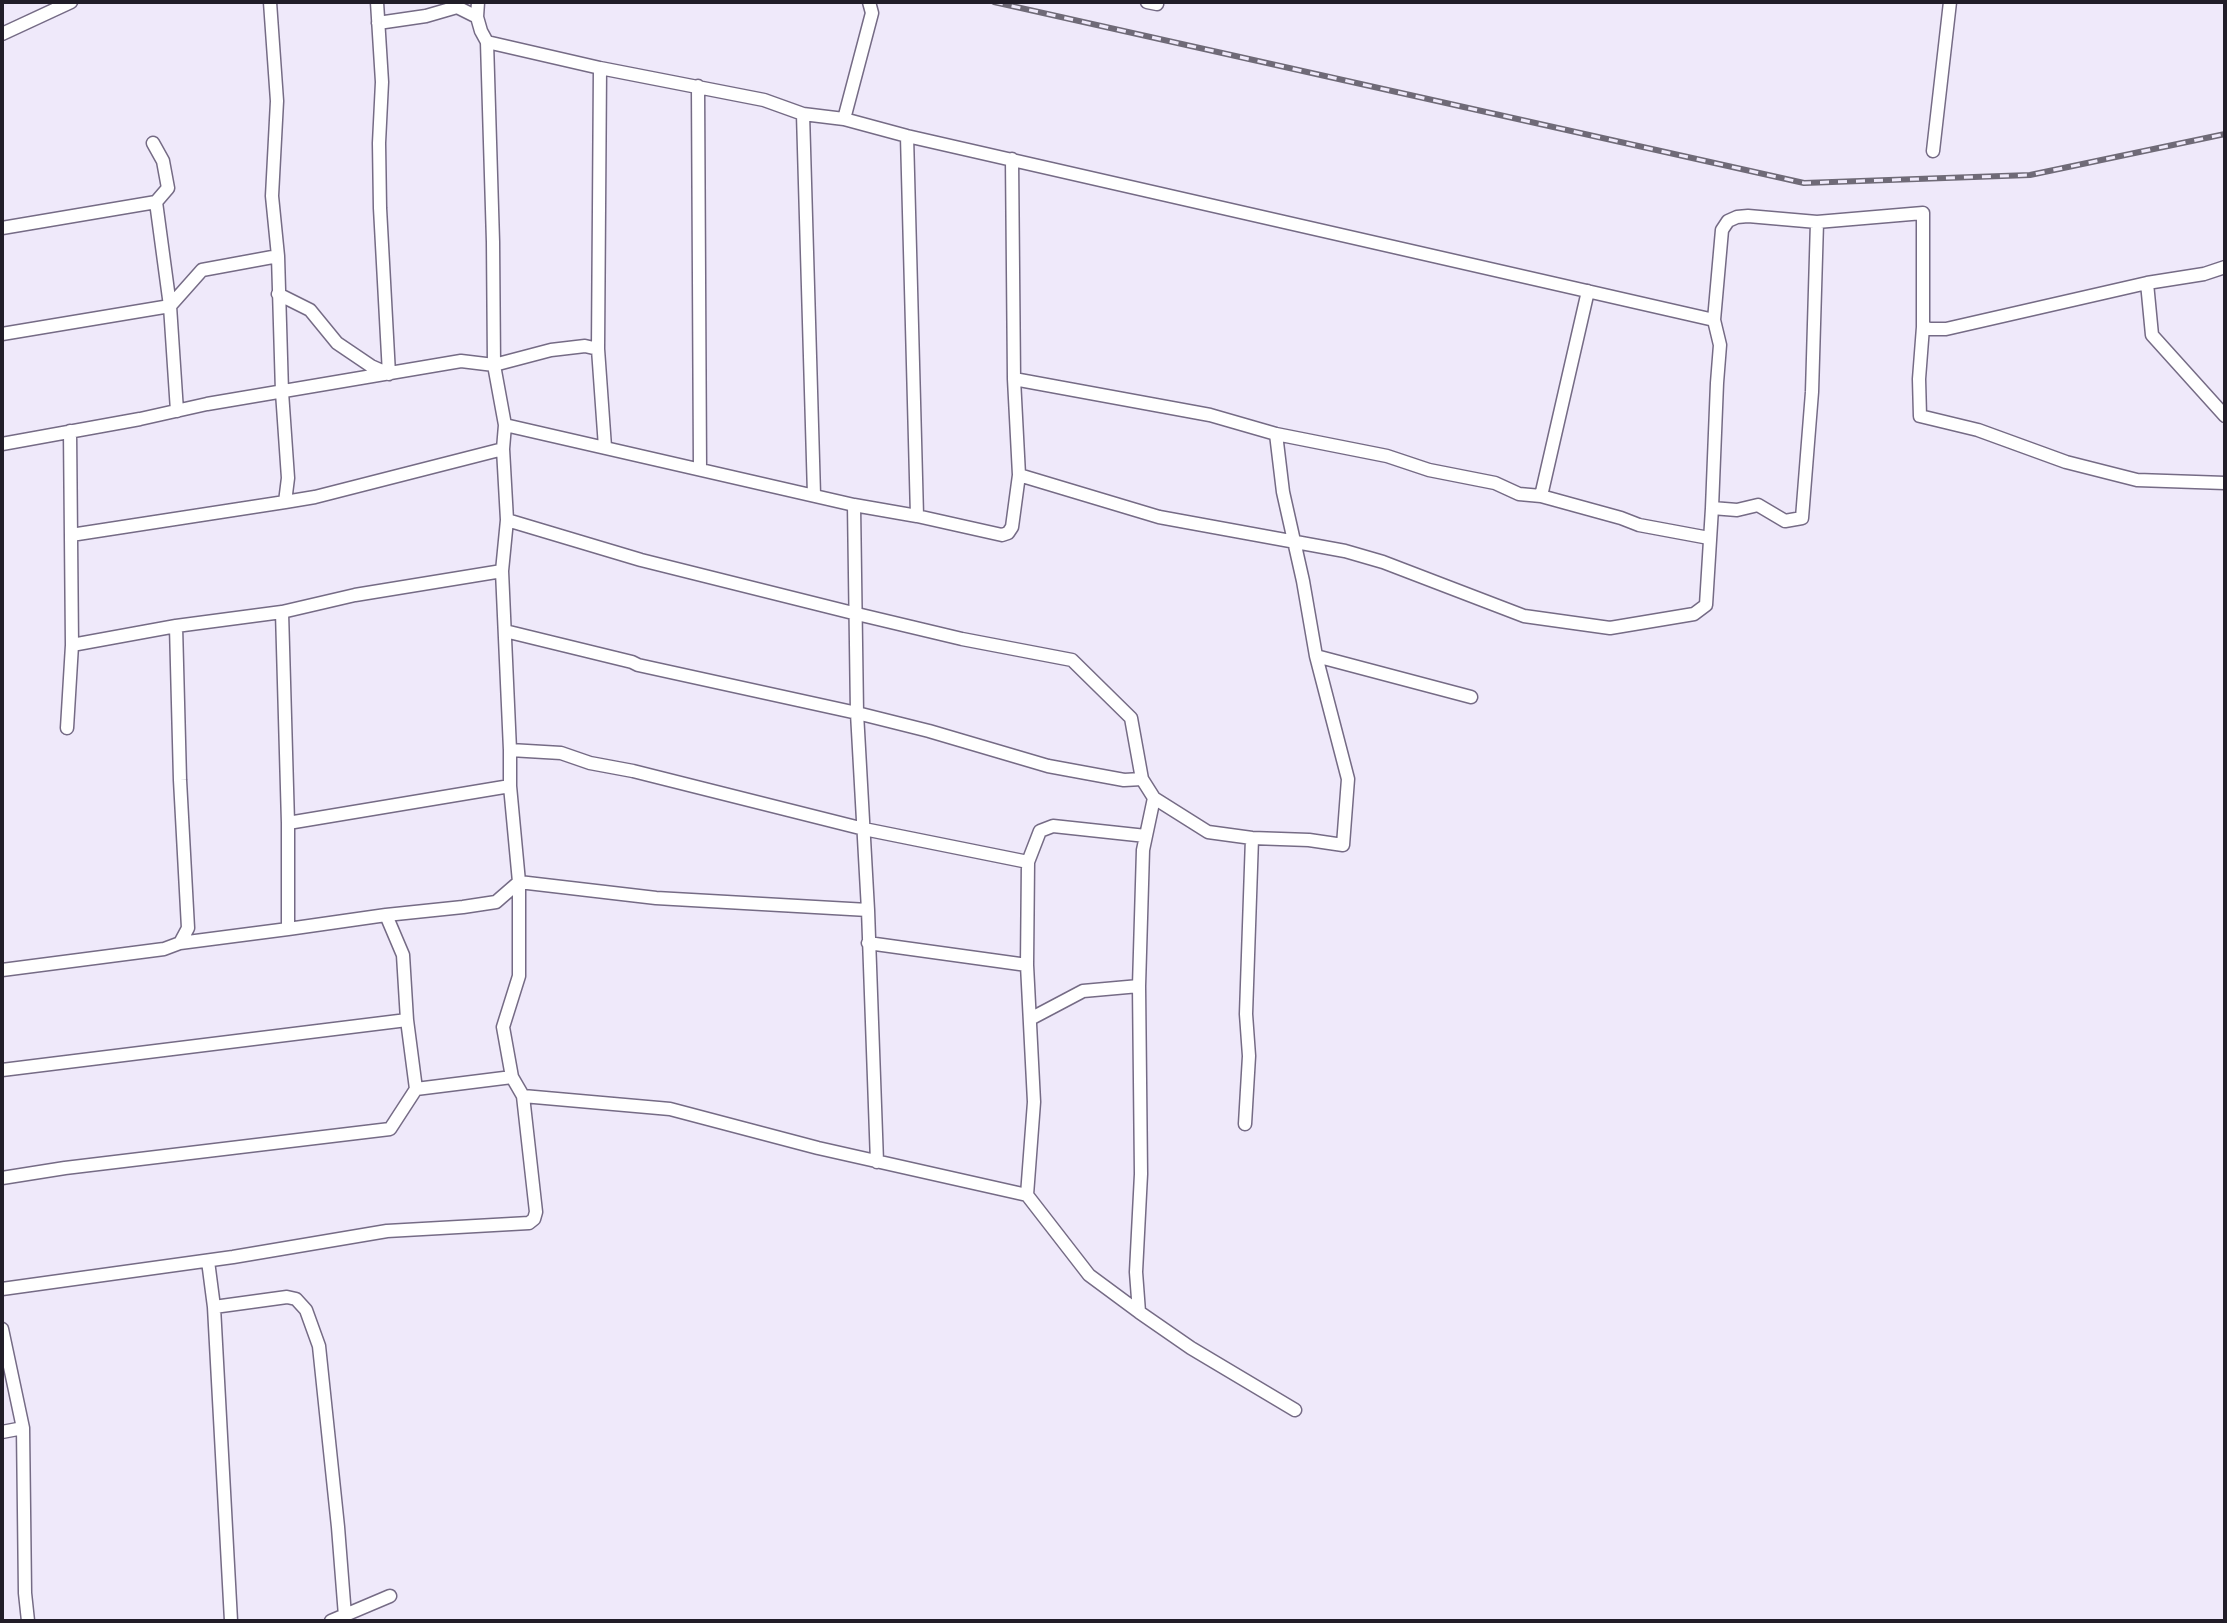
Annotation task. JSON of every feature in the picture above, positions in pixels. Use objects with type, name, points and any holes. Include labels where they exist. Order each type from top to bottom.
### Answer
[{"type":"street","points":[[2,34],[71,2]]},
{"type":"street","points":[[270,2],[277,101],[272,196],[278,256],[288,478],[285,502]]},
{"type":"street","points":[[377,2],[382,82],[380,208],[389,374]]},
{"type":"street","points":[[2,1289],[208,1261],[387,1231],[529,1223],[534,1219],[536,1212],[523,1096],[512,1077],[503,1027],[519,976],[519,882],[510,786],[502,571],[507,520],[503,449],[505,425],[494,365],[487,42],[477,17],[478,2]]},
{"type":"street","points":[[844,119],[872,13],[869,2]]},
{"type":"street","points":[[1147,2],[1157,2]]},
{"type":"street","points":[[1933,151],[1950,2]]},
{"type":"street","points":[[378,23],[426,16],[457,7],[477,17]]},
{"type":"street","points":[[487,42],[764,100],[803,114],[844,119],[1714,320]]},
{"type":"street","points":[[600,68],[598,349],[605,447]]},
{"type":"street","points":[[698,86],[700,469]]},
{"type":"street","points":[[803,114],[814,495]]},
{"type":"street","points":[[907,136],[917,516]]},
{"type":"street","points":[[2,228],[156,202],[168,188],[163,161],[153,143]]},
{"type":"street","points":[[505,425],[854,505],[1002,535],[1008,533],[1012,527],[1019,475],[1014,379],[1012,159]]},
{"type":"street","points":[[156,202],[170,306],[177,411]]},
{"type":"street","points":[[1019,475],[1159,517],[1345,551],[1383,562],[1524,616],[1610,628],[1694,614],[1706,605],[1720,345],[1714,320],[1722,230],[1728,221],[1748,216],[1817,222],[1923,213],[1920,416],[1978,430],[2066,462],[2137,480],[2225,483]]},
{"type":"street","points":[[1712,508],[1737,510],[1758,505],[1785,521],[1802,518],[1812,392],[1817,222]]},
{"type":"street","points":[[2,334],[170,306],[202,270],[278,256]]},
{"type":"street","points":[[1923,327],[1946,329],[2225,267]]},
{"type":"street","points":[[2147,283],[2152,335],[2225,416]]},
{"type":"street","points":[[1541,496],[1588,291]]},
{"type":"street","points":[[278,294],[310,310],[337,343],[389,374]]},
{"type":"street","points":[[2,444],[461,361],[494,365],[551,350],[585,346],[598,349]]},
{"type":"street","points":[[1014,379],[1210,415],[1276,434],[1387,456],[1429,470],[1495,483],[1519,494],[1541,496],[1639,525],[1709,538]]},
{"type":"street","points":[[67,728],[72,645],[70,431]]},
{"type":"street","points":[[507,520],[653,563],[857,614],[962,639],[1072,660],[1131,718],[1142,779],[1154,798],[1208,832],[1343,845],[1348,779],[1316,656],[1283,492],[1276,434]]},
{"type":"street","points":[[71,535],[315,497],[503,449]]},
{"type":"street","points":[[854,505],[857,713],[877,1162]]},
{"type":"street","points":[[72,645],[176,626],[282,612],[355,595],[502,571]]},
{"type":"street","points":[[282,612],[288,929]]},
{"type":"street","points":[[176,626],[188,928],[180,943]]},
{"type":"street","points":[[505,631],[638,665],[857,713],[1048,766],[1124,780],[1142,779]]},
{"type":"street","points":[[1316,656],[1471,697]]},
{"type":"street","points":[[510,750],[561,753],[590,763],[864,829],[1028,862]]},
{"type":"street","points":[[288,823],[510,786]]},
{"type":"street","points":[[1139,1312],[1136,1272],[1141,1174],[1139,986],[1143,850],[1154,798]]},
{"type":"street","points":[[1027,1195],[1034,1102],[1027,965],[1028,862],[1040,831],[1053,826],[1146,836]]},
{"type":"street","points":[[1245,1124],[1252,838]]},
{"type":"street","points":[[2,970],[164,949],[180,943],[496,902],[519,882],[656,898],[868,910]]},
{"type":"street","points":[[2,1178],[390,1129],[416,1089],[403,955],[386,915]]},
{"type":"street","points":[[868,943],[1027,965]]},
{"type":"street","points":[[1030,1019],[1083,991],[1139,986]]},
{"type":"street","points":[[2,1070],[407,1020]]},
{"type":"street","points":[[416,1089],[512,1077]]},
{"type":"street","points":[[523,1096],[670,1109],[877,1162],[1027,1195],[1089,1275],[1191,1348],[1295,1410]]},
{"type":"street","points":[[208,1261],[214,1307],[231,1621]]},
{"type":"street","points":[[214,1307],[287,1297],[296,1299],[306,1310],[319,1346],[345,1616]]},
{"type":"street","points":[[2,1329],[23,1428],[28,1621]]},
{"type":"street","points":[[2,1432],[23,1428]]},
{"type":"street","points":[[331,1621],[390,1596]]},
{"type":"railway","points":[[994,2],[1804,183],[2030,175],[2225,134]]}]
